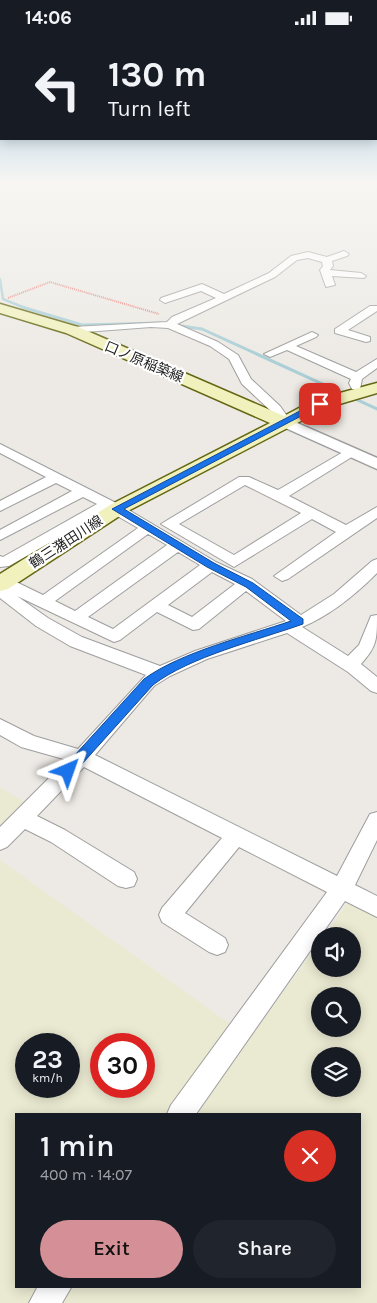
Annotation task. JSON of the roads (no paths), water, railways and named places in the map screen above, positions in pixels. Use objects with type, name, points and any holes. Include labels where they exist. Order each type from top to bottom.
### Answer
[{"type":"main road","name":"口ノ原稲築線","points":[[0,308],[72,330],[286,423]]},
{"type":"main road","name":"鶴三潴田川線","points":[[1,586],[112,507],[286,423],[358,384],[377,388]]},
{"type":"street","points":[[72,330],[173,322],[272,275],[294,257],[308,255],[327,260],[344,254]]},
{"type":"street","points":[[327,260],[326,273],[330,285]]},
{"type":"street","points":[[326,273],[361,276]]},
{"type":"street","points":[[164,300],[202,287],[224,298]]},
{"type":"street","points":[[374,308],[339,331],[372,340],[377,332]]},
{"type":"street","points":[[173,322],[234,357],[246,381],[276,409],[286,423],[377,464]]},
{"type":"street","points":[[270,354],[312,335]]},
{"type":"street","points":[[287,346],[358,384],[377,363]]},
{"type":"street","points":[[0,448],[83,491],[211,565],[246,583],[294,624],[377,687]]},
{"type":"street","points":[[279,496],[350,452]]},
{"type":"street","points":[[0,507],[57,477]]},
{"type":"street","points":[[311,513],[234,562],[168,524],[244,480],[279,496],[346,531]]},
{"type":"street","points":[[0,536],[83,491]]},
{"type":"street","points":[[0,561],[4,563],[112,507]]},
{"type":"street","points":[[282,576],[377,511]]},
{"type":"street","points":[[44,602],[148,527]]},
{"type":"street","points":[[76,618],[177,545]]},
{"type":"street","points":[[0,841],[82,757],[148,682],[159,674],[204,655],[294,624],[355,586],[377,564]]},
{"type":"street","points":[[1,586],[44,602],[114,636],[211,565]]},
{"type":"street","points":[[156,605],[193,625],[246,583]]},
{"type":"street","points":[[1,586],[28,614],[63,635],[106,654],[138,661],[159,674]]},
{"type":"street","points":[[349,665],[367,648],[377,620]]},
{"type":"street","points":[[0,726],[28,742],[82,757],[377,907]]},
{"type":"street","points":[[22,818],[58,836],[126,879]]},
{"type":"street","points":[[181,1113],[342,888],[372,842],[377,820]]},
{"type":"street","points":[[217,945],[170,915],[237,835]]},
{"type":"street","points":[[44,1303],[55,1288]]},
{"type":"waterway","points":[[0,279],[3,299],[24,308]]},
{"type":"waterway","points":[[24,308],[82,325],[161,323],[202,329],[377,409]]}]
